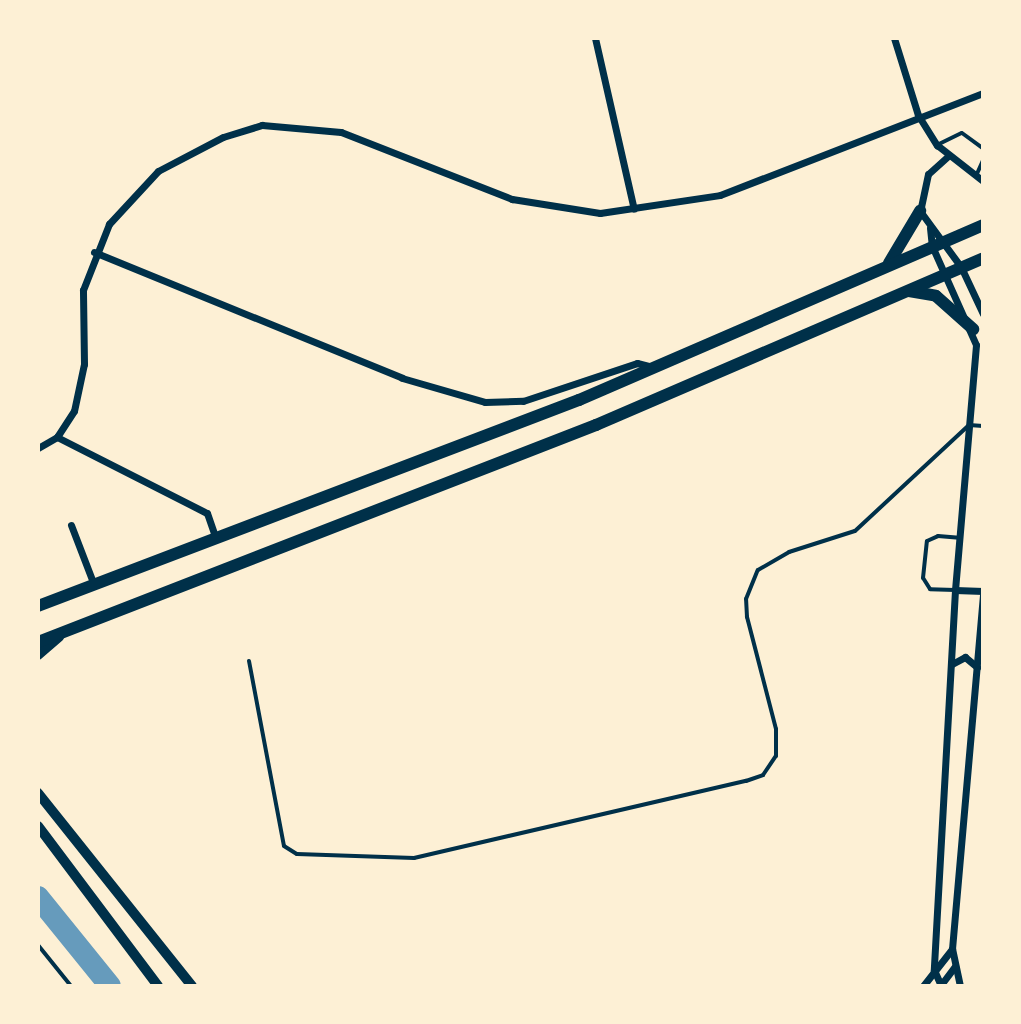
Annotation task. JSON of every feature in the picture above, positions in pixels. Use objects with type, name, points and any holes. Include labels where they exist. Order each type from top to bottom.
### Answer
[{"type":"main road","points":[[887,266],[920,211]]},
{"type":"main road","points":[[38,606],[653,367],[983,225]]},
{"type":"main road","points":[[38,642],[596,425],[983,258]]},
{"type":"main road","points":[[902,292],[936,296],[973,329]]},
{"type":"main road","points":[[38,655],[67,631]]},
{"type":"main road","points":[[38,793],[192,986]]},
{"type":"main road","points":[[38,826],[158,986]]},
{"type":"street","points":[[595,38],[634,209]]},
{"type":"street","points":[[894,38],[918,115],[947,157],[979,178]]},
{"type":"street","points":[[38,448],[57,437],[74,411],[84,364],[83,290],[94,252],[109,224],[158,171],[192,150],[262,125],[341,132],[512,199],[600,213],[720,195],[918,115],[983,93]]},
{"type":"street","points":[[947,157],[928,174],[920,211],[938,244],[946,273],[973,329],[934,970],[941,985],[955,966]]},
{"type":"street","points":[[930,228],[938,244],[961,267],[983,314]]},
{"type":"street","points":[[94,252],[402,378],[485,402],[523,401],[637,363],[653,367]]},
{"type":"street","points":[[57,437],[207,513],[216,539]]},
{"type":"street","points":[[71,525],[94,585]]},
{"type":"street","points":[[955,590],[983,593],[952,949],[960,986]]},
{"type":"street","points":[[951,666],[965,657],[978,668]]},
{"type":"street","points":[[923,986],[952,949]]},
{"type":"lane","points":[[937,145],[962,133],[983,148]]},
{"type":"lane","points":[[979,178],[983,160]]},
{"type":"lane","points":[[249,661],[284,846],[297,854],[414,858],[746,781],[763,775],[776,756],[776,729],[747,617],[746,599],[758,570],[789,552],[855,531],[969,425],[983,426]]},
{"type":"lane","points":[[955,590],[930,589],[923,578],[927,541],[938,536],[959,538]]},
{"type":"lane","points":[[38,945],[71,986]]},
{"type":"waterway","points":[[38,897],[110,986]]}]
